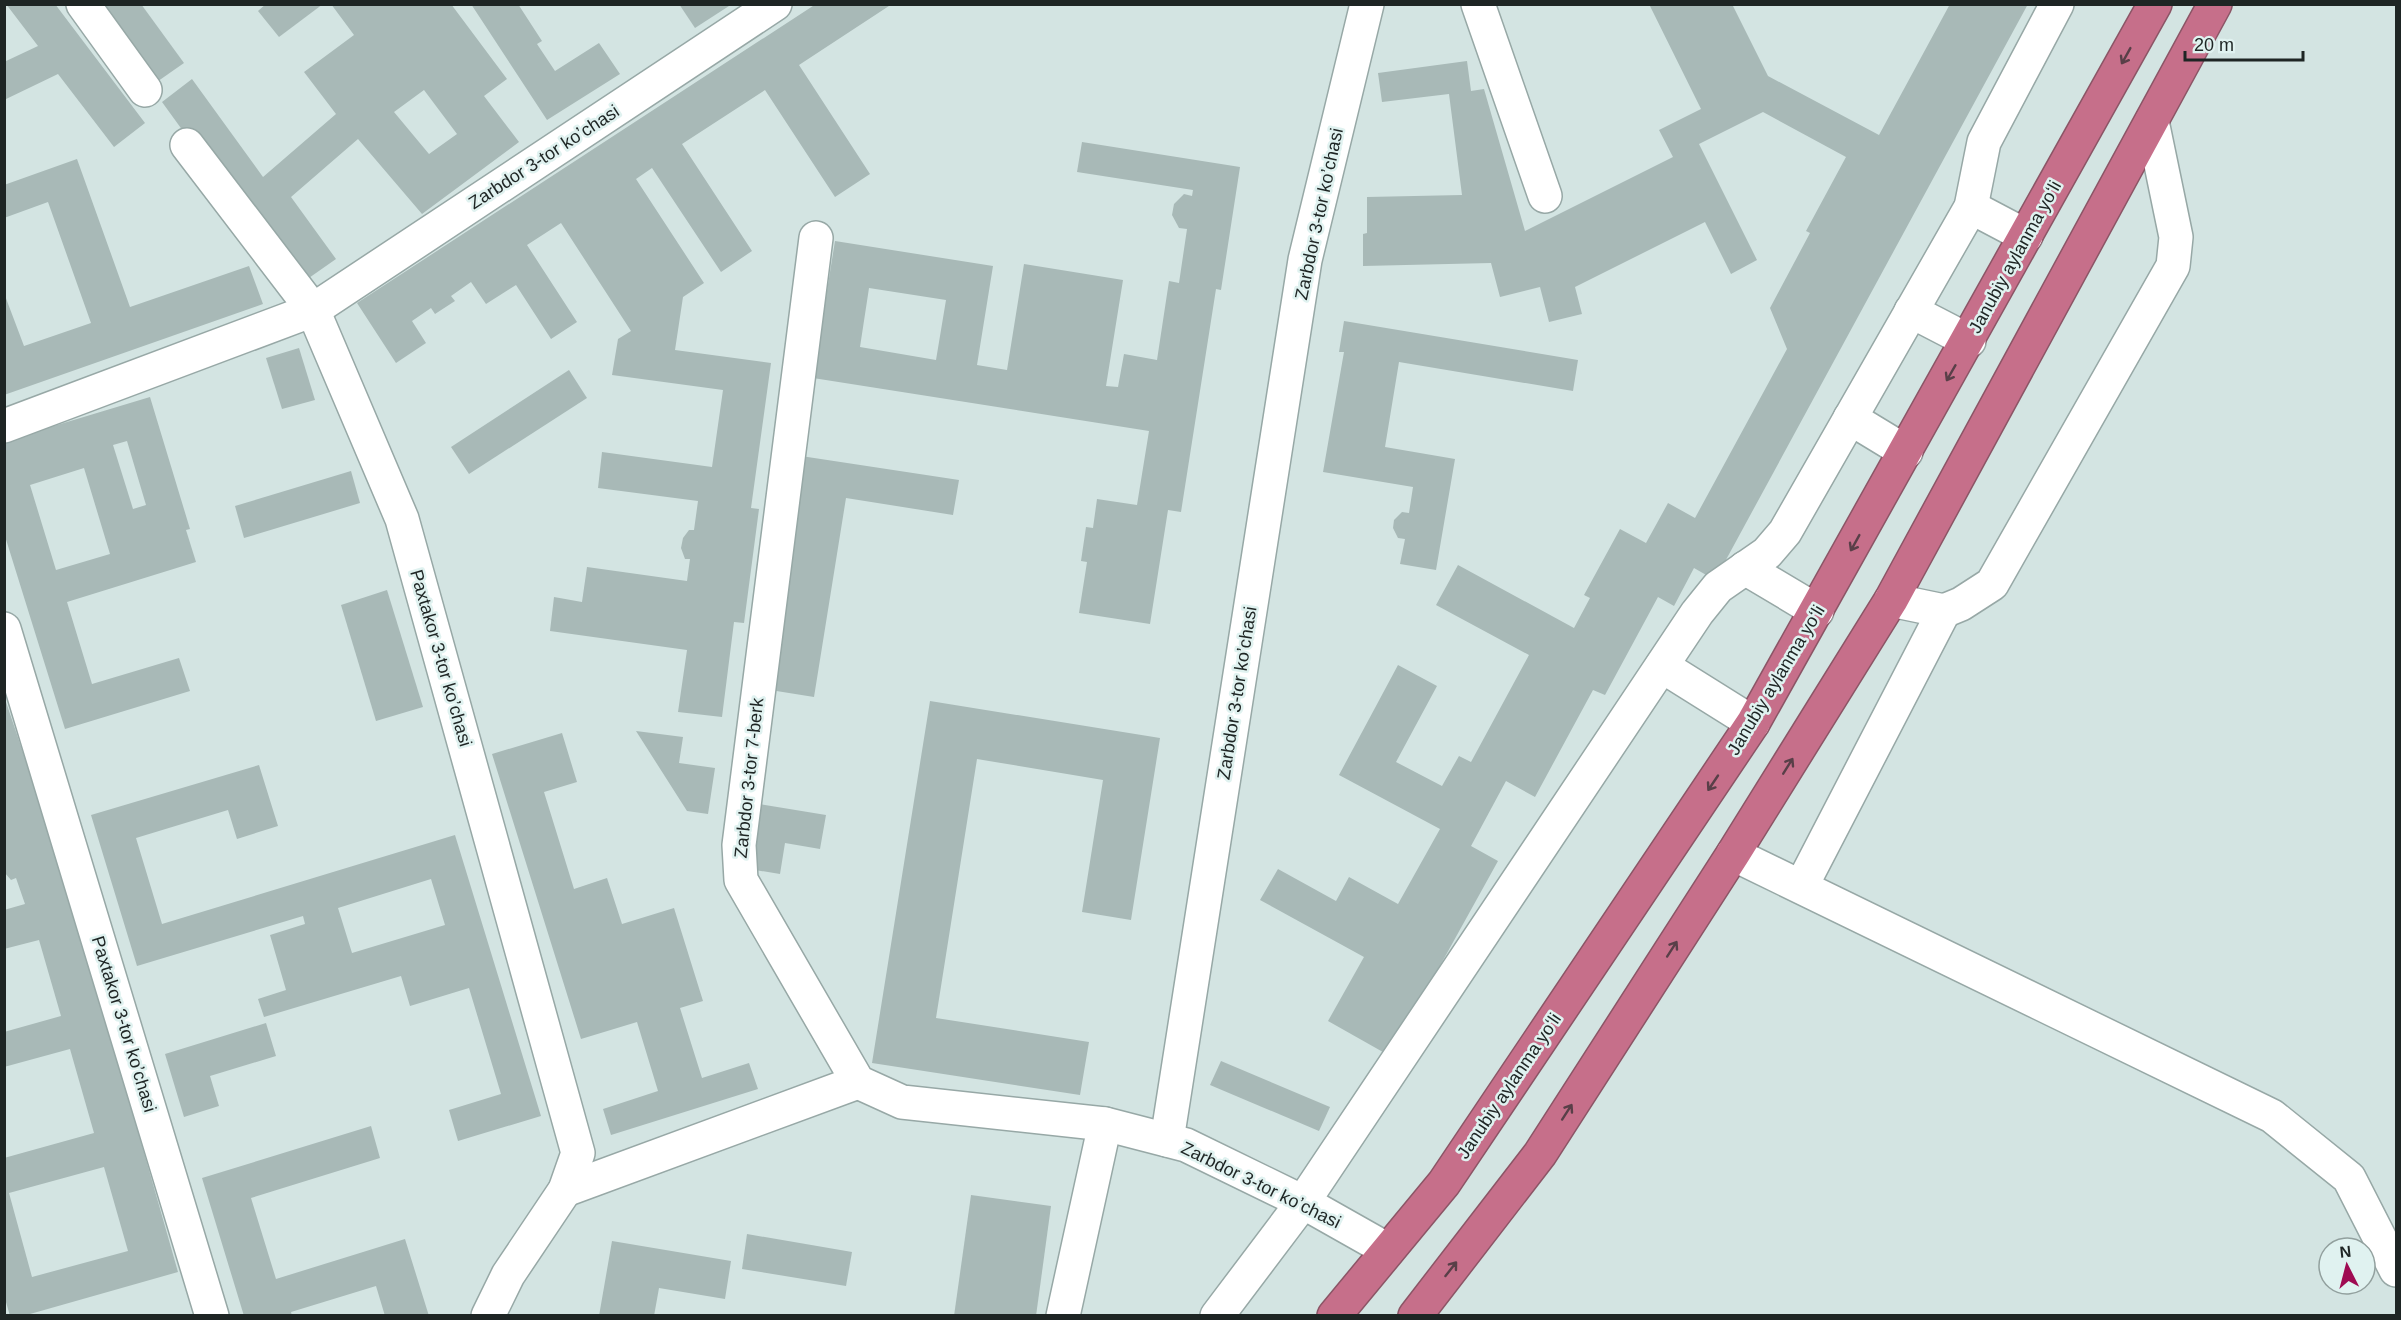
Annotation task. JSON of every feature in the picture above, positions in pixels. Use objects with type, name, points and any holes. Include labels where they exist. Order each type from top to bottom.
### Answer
[{"type":"highway","name":"Janubiy aylanma yoʻli","points":[[1334,1316],[1444,1183],[1754,723],[2155,4]]},
{"type":"highway","points":[[1425,1310],[1540,1154],[1733,854],[1891,600],[2215,4]]},
{"type":"street","points":[[83,4],[146,90]]},
{"type":"street","name":"Zarbdor 3-tor koʼchasi","points":[[313,310],[775,4]]},
{"type":"street","name":"Zarbdor 3-tor koʼchasi","points":[[1367,4],[1305,260],[1167,1140],[1186,1145],[1303,1202],[1388,1251]]},
{"type":"street","points":[[1479,4],[1545,196]]},
{"type":"street","points":[[1217,1316],[1303,1202],[1697,613],[1718,587],[1767,553],[1785,532],[1971,207],[1984,142],[2057,4]]},
{"type":"street","points":[[1891,600],[1944,611],[1961,604],[1992,584],[2173,266],[2176,237],[2152,121]]},
{"type":"street","name":"Paxtakor 3-tor koʼchasi","points":[[187,145],[313,310],[402,519],[578,1153],[565,1190],[508,1275],[488,1316]]},
{"type":"street","points":[[1971,207],[2026,236]]},
{"type":"street","name":"Zarbdor 3-tor 7-berk","points":[[816,238],[738,845],[741,880],[858,1082]]},
{"type":"street","points":[[4,426],[313,310]]},
{"type":"street","points":[[1911,310],[1969,341]]},
{"type":"street","points":[[1850,418],[1906,452]]},
{"type":"street","points":[[1745,568],[1817,611]]},
{"type":"street","points":[[1802,885],[1944,611]]},
{"type":"street","name":"Paxtakor 3-tor koʼchasi","points":[[4,629],[212,1316]]},
{"type":"street","points":[[1662,666],[1754,723]]},
{"type":"street","points":[[1733,854],[1802,885],[2272,1116],[2349,1178],[2397,1270]]},
{"type":"street","points":[[565,1190],[858,1082],[902,1102],[1104,1124],[1167,1140]]},
{"type":"street","points":[[1064,1316],[1104,1124]]},
{"type":"building","points":[[6,4],[55,4],[145,123],[114,147],[58,74],[4,100],[4,62],[38,46]]},
{"type":"building","points":[[91,4],[141,4],[184,63],[151,86]]},
{"type":"building","points":[[266,4],[323,4],[279,37],[258,11]]},
{"type":"building","points":[[331,4],[451,4],[507,79],[484,96],[519,142],[422,214],[358,139],[291,197],[336,259],[296,287],[162,102],[192,79],[263,177],[336,114],[304,72],[354,35]],"holes":[[[424,90],[457,134],[429,154],[394,112]]]},
{"type":"building","points":[[471,4],[518,4],[542,41],[537,44],[555,71],[599,43],[620,74],[547,120]]},
{"type":"building","points":[[679,4],[727,4],[729,6],[695,28]]},
{"type":"building","points":[[816,4],[892,4],[799,65],[870,174],[835,197],[765,90],[682,144],[752,251],[721,272],[652,168],[636,179],[704,283],[683,297],[675,350],[771,363],[751,508],[759,509],[744,623],[734,622],[722,717],[678,712],[687,650],[550,631],[554,597],[582,602],[587,567],[687,581],[690,559],[685,559],[681,548],[683,538],[689,530],[694,530],[698,501],[598,488],[602,452],[712,467],[723,390],[612,375],[618,339],[631,331],[561,223],[527,245],[577,322],[551,339],[516,285],[486,304],[471,282],[451,296],[455,301],[435,314],[431,308],[412,321],[426,343],[396,363],[357,303]]},
{"type":"building","points":[[1649,4],[1732,4],[1768,76],[1879,135],[1950,4],[2028,4],[1715,580],[1694,568],[1674,606],[1658,597],[1605,695],[1593,690],[1535,797],[1506,781],[1471,846],[1498,861],[1390,1056],[1328,1021],[1364,957],[1260,900],[1278,869],[1336,901],[1349,877],[1398,904],[1440,829],[1339,775],[1398,665],[1437,686],[1396,762],[1442,786],[1459,756],[1471,762],[1529,655],[1436,605],[1458,565],[1574,628],[1590,598],[1584,595],[1620,529],[1646,543],[1668,503],[1695,518],[1787,349],[1770,308],[1810,233],[1806,231],[1846,157],[1763,112],[1699,144],[1757,260],[1731,274],[1705,222],[1575,287],[1582,314],[1549,322],[1540,287],[1500,297],[1491,263],[1363,266],[1363,234],[1367,233],[1367,197],[1462,195],[1449,94],[1382,102],[1378,73],[1467,61],[1471,91],[1484,89],[1525,231],[1673,157],[1659,130],[1701,109]]},
{"type":"building","points":[[1082,142],[1240,167],[1221,290],[1216,289],[1181,512],[1168,510],[1150,624],[1079,613],[1087,562],[1081,561],[1086,527],[1093,528],[1097,499],[1137,505],[1149,431],[813,378],[835,241],[993,266],[977,365],[1007,370],[1024,264],[1123,280],[1106,386],[1118,387],[1124,354],[1157,360],[1169,281],[1179,283],[1187,229],[1179,228],[1172,215],[1174,204],[1184,194],[1192,196],[1193,190],[1077,172]],"holes":[[[869,288],[946,300],[936,360],[860,347]]]},
{"type":"building","points":[[77,159],[130,307],[249,266],[263,304],[4,395],[4,293],[24,346],[91,323],[48,202],[4,218],[4,185]]},
{"type":"building","points":[[1344,321],[1578,360],[1573,391],[1399,362],[1385,447],[1455,459],[1436,570],[1400,564],[1405,539],[1398,538],[1393,528],[1394,520],[1402,512],[1409,513],[1413,487],[1323,472],[1344,352],[1339,352]]},
{"type":"building","points":[[299,348],[315,400],[282,409],[266,358]]},
{"type":"building","points":[[569,370],[587,398],[469,474],[451,447]]},
{"type":"building","points":[[150,397],[190,529],[186,530],[196,562],[67,602],[92,684],[179,658],[190,691],[65,729],[4,533],[4,441]],"holes":[[[127,441],[146,505],[133,509],[113,445]],[[84,468],[110,554],[56,570],[30,485]]]},
{"type":"building","points":[[801,456],[959,480],[953,515],[846,498],[814,697],[764,689]]},
{"type":"building","points":[[351,471],[360,503],[244,538],[235,506]]},
{"type":"building","points":[[387,590],[423,707],[376,721],[341,605]]},
{"type":"building","points":[[5,699],[70,892],[178,1272],[23,1316],[10,1316],[4,1295],[4,1158],[94,1133],[70,1049],[4,1067],[4,1032],[61,1016],[39,940],[4,949],[4,910],[25,904],[16,878],[11,880],[5,873]],"holes":[[[104,1167],[128,1251],[32,1277],[9,1193]]]},
{"type":"building","points":[[930,701],[1160,738],[1131,920],[1082,912],[1103,780],[977,759],[936,1018],[1089,1042],[1080,1095],[872,1063]]},
{"type":"building","points":[[636,731],[683,737],[679,763],[715,768],[708,814],[687,811]]},
{"type":"building","points":[[562,733],[577,782],[544,792],[574,889],[607,878],[622,924],[674,908],[703,1001],[680,1008],[702,1078],[749,1063],[758,1089],[611,1135],[603,1109],[658,1091],[637,1022],[581,1039],[492,754]]},
{"type":"building","points":[[259,765],[278,826],[237,839],[228,810],[136,838],[162,924],[455,835],[541,1116],[458,1141],[449,1110],[501,1094],[469,988],[410,1006],[401,976],[264,1017],[258,999],[286,990],[270,935],[305,924],[303,916],[137,966],[91,815]],"holes":[[[431,879],[445,925],[352,953],[338,908]]]},
{"type":"building","points":[[753,803],[826,815],[820,849],[785,843],[780,874],[743,868]]},
{"type":"building","points":[[266,1023],[276,1056],[210,1076],[219,1106],[184,1117],[165,1054]]},
{"type":"building","points":[[1221,1061],[1330,1107],[1319,1131],[1210,1085]]},
{"type":"building","points":[[371,1126],[380,1158],[251,1198],[276,1279],[405,1239],[429,1316],[385,1316],[376,1286],[291,1312],[292,1316],[244,1316],[202,1178]]},
{"type":"building","points":[[971,1195],[1051,1206],[1036,1316],[954,1316]]},
{"type":"building","points":[[747,1234],[852,1252],[846,1286],[742,1269]]},
{"type":"building","points":[[612,1241],[731,1261],[725,1299],[659,1288],[654,1316],[599,1316]]}]
